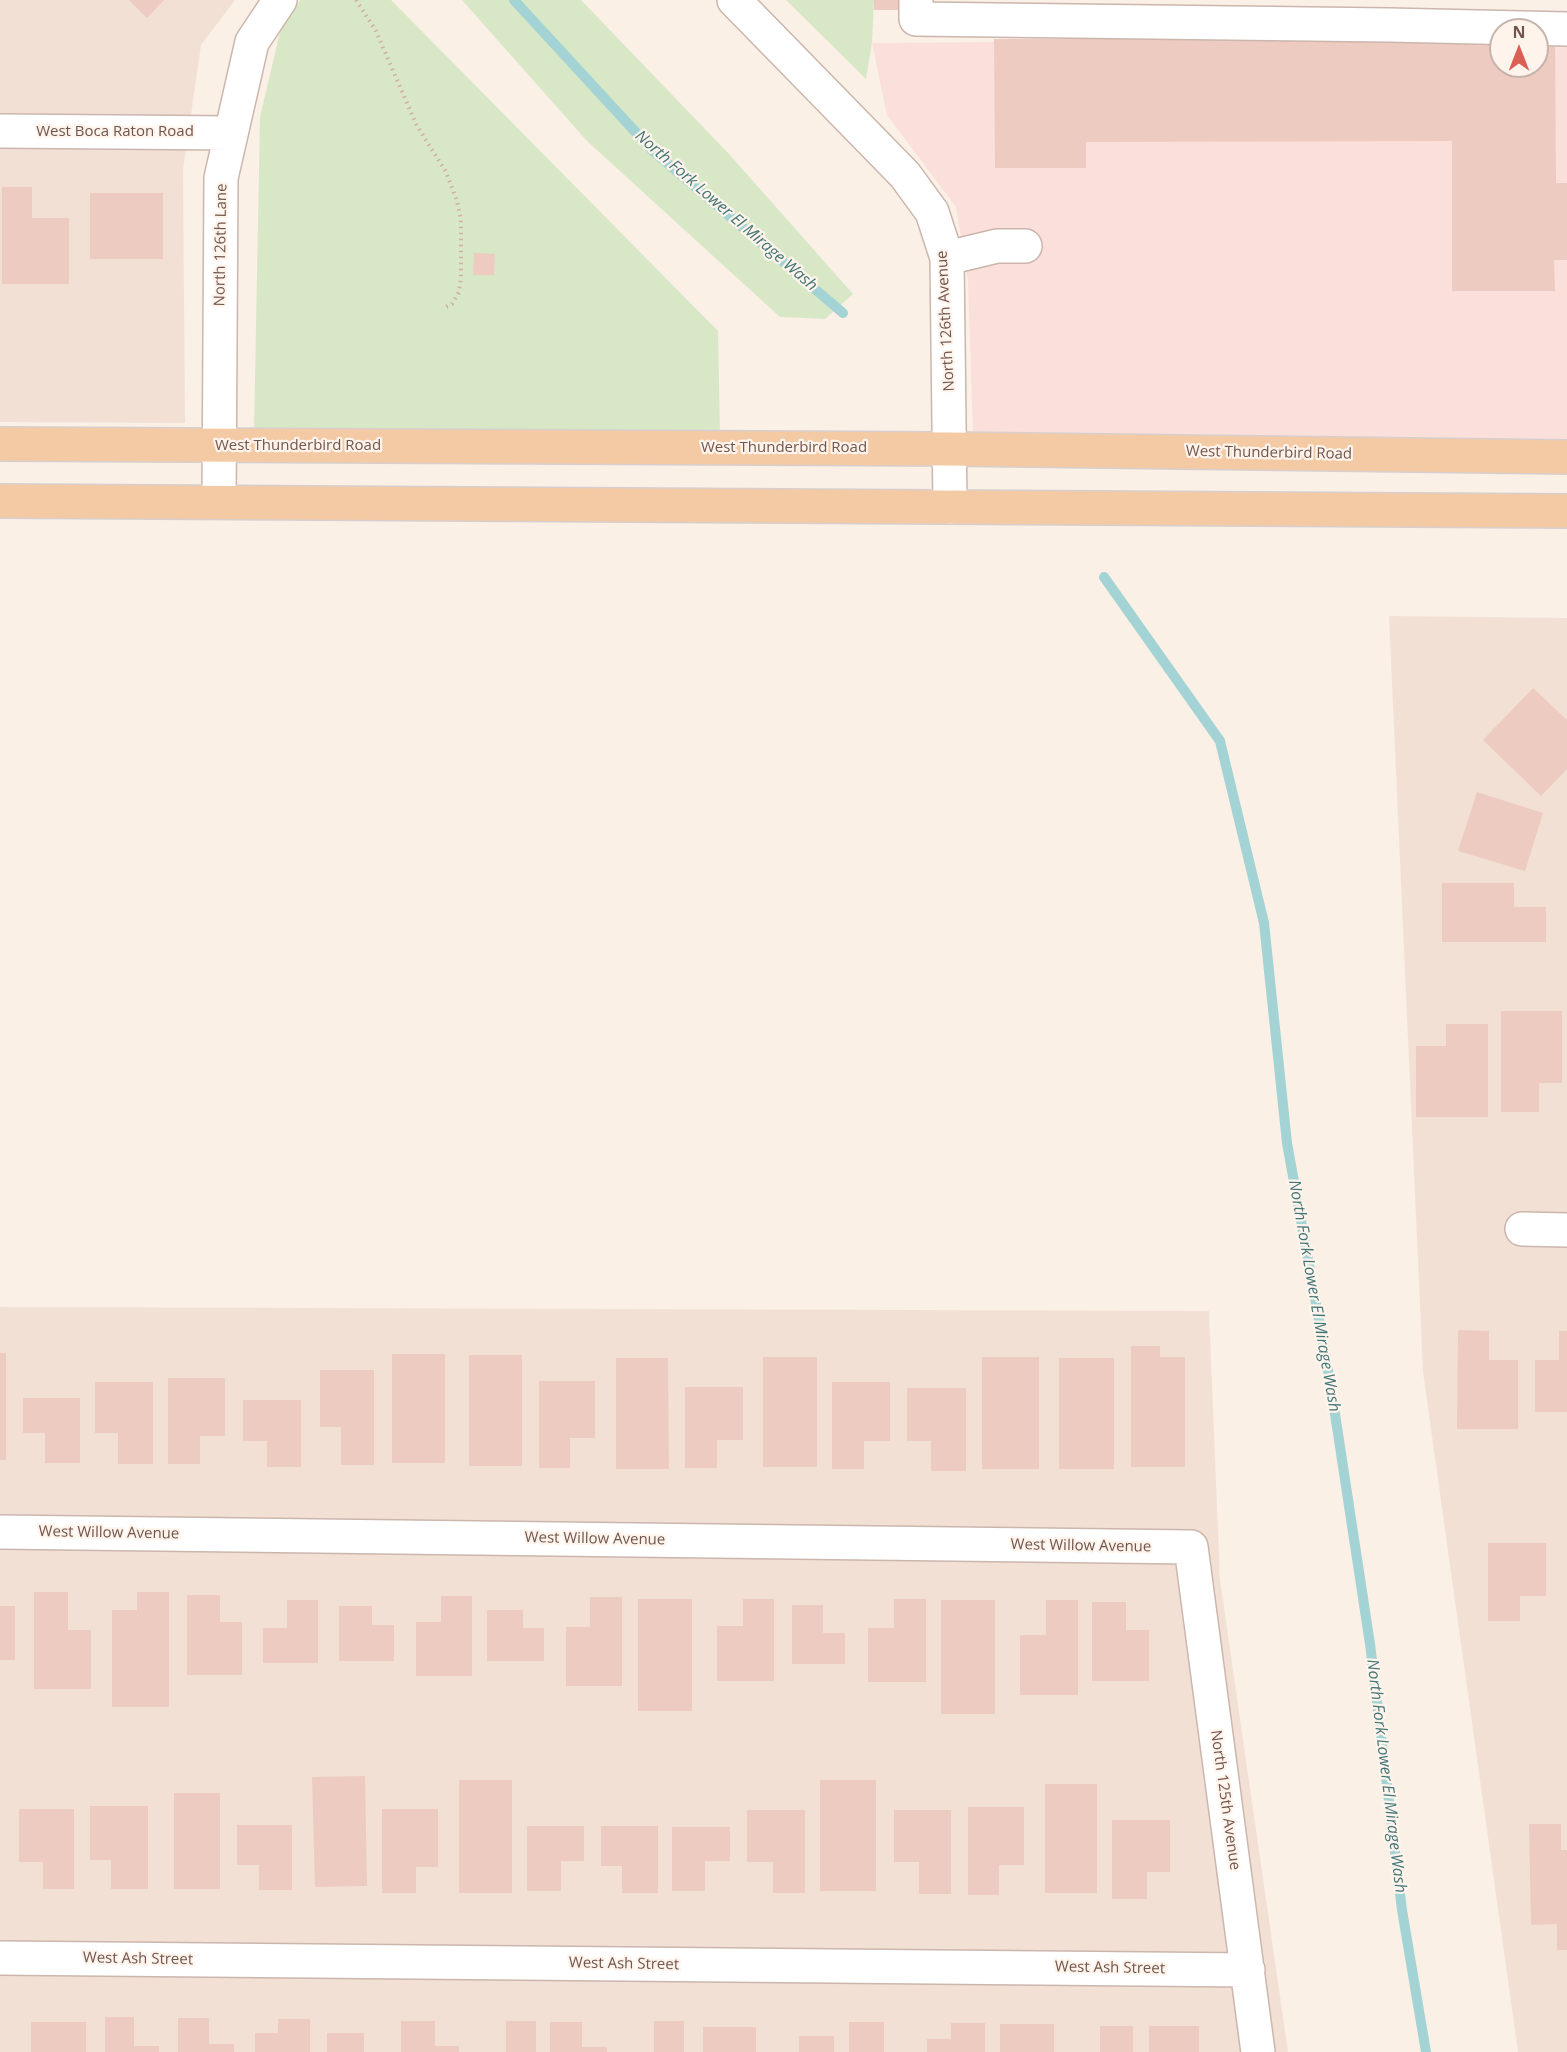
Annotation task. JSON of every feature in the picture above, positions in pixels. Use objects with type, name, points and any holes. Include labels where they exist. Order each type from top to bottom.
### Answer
[{"type":"main road","name":"West Thunderbird Road","points":[[0,444],[951,449],[1567,457]]},
{"type":"main road","points":[[0,501],[1567,511]]},
{"type":"street","name":"North 126th Lane","points":[[219,502],[221,178],[252,42],[280,0]]},
{"type":"street","name":"North 126th Avenue","points":[[734,0],[904,175],[932,212],[947,258],[951,507]]},
{"type":"street","points":[[916,0],[916,19],[1070,10],[1389,12],[1567,29]]},
{"type":"street","name":"West Boca Raton Road","points":[[0,131],[231,133]]},
{"type":"street","points":[[947,258],[998,246],[1025,246]]},
{"type":"street","points":[[1522,1229],[1567,1230]]},
{"type":"street","name":"West Willow Avenue","points":[[0,1532],[1191,1547]]},
{"type":"street","name":"North 125th Avenue","points":[[1191,1547],[1258,2052]]},
{"type":"street","name":"West Ash Street","points":[[0,1958],[1248,1970]]},
{"type":"path","points":[[356,0],[376,31],[416,124],[446,172],[457,201],[460,220],[459,292],[452,304],[444,308]]},
{"type":"shaded area","points":[[0,0],[235,0],[201,45],[183,170],[185,423],[0,422]]},
{"type":"shaded area","points":[[1489,38],[1489,78],[1549,78],[1549,38],[1567,39],[1567,447],[988,442],[973,431],[968,281],[956,207],[887,115],[872,43]]},
{"type":"shaded area","points":[[1389,616],[1567,618],[1567,2052],[1518,2052],[1423,1372]]},
{"type":"shaded area","points":[[0,1307],[1209,1311],[1220,1580],[1288,2052],[0,2052]]},
{"type":"green space","points":[[300,0],[391,0],[718,331],[720,435],[254,433],[260,117],[280,32]]},
{"type":"green space","points":[[462,0],[581,0],[729,154],[853,294],[825,319],[780,317],[587,141]]},
{"type":"green space","points":[[786,0],[874,0],[872,43],[866,79]]},
{"type":"building","points":[[129,0],[164,0],[147,18]]},
{"type":"building","points":[[874,0],[906,0],[906,10],[874,10]]},
{"type":"building","points":[[1489,38],[1489,78],[1549,78],[1549,38],[1555,38],[1556,183],[1567,183],[1567,260],[1554,260],[1555,291],[1452,291],[1452,141],[1086,142],[1086,168],[995,168],[994,39]]},
{"type":"building","points":[[2,187],[32,187],[32,218],[69,218],[69,284],[2,284]]},
{"type":"building","points":[[90,193],[163,193],[163,259],[90,259]]},
{"type":"building","points":[[474,253],[495,254],[494,275],[473,275]]},
{"type":"building","points":[[1533,688],[1567,720],[1567,769],[1541,796],[1483,740]]},
{"type":"building","points":[[1477,792],[1543,813],[1525,871],[1458,851]]},
{"type":"building","points":[[1442,883],[1514,883],[1514,907],[1546,907],[1546,942],[1442,942]]},
{"type":"building","points":[[1501,1011],[1562,1011],[1562,1083],[1539,1083],[1539,1112],[1501,1112]]},
{"type":"building","points":[[1446,1024],[1488,1024],[1488,1117],[1416,1117],[1416,1046],[1446,1046]]},
{"type":"building","points":[[1458,1330],[1489,1331],[1489,1360],[1518,1360],[1518,1429],[1457,1429]]},
{"type":"building","points":[[1559,1331],[1567,1331],[1567,1412],[1535,1412],[1535,1360],[1559,1360]]},
{"type":"building","points":[[1131,1346],[1160,1346],[1160,1357],[1185,1357],[1185,1467],[1131,1467]]},
{"type":"building","points":[[0,1353],[6,1353],[6,1460],[0,1460]]},
{"type":"building","points":[[392,1354],[445,1354],[445,1463],[392,1463]]},
{"type":"building","points":[[469,1355],[522,1355],[522,1466],[469,1466]]},
{"type":"building","points":[[763,1357],[817,1357],[817,1467],[763,1467]]},
{"type":"building","points":[[982,1357],[1039,1357],[1039,1469],[982,1469]]},
{"type":"building","points":[[616,1358],[668,1358],[669,1469],[616,1469]]},
{"type":"building","points":[[1059,1358],[1114,1358],[1114,1469],[1059,1469]]},
{"type":"building","points":[[320,1370],[374,1370],[374,1465],[341,1465],[341,1427],[320,1427]]},
{"type":"building","points":[[168,1378],[225,1378],[225,1436],[200,1436],[200,1464],[168,1464]]},
{"type":"building","points":[[539,1381],[595,1381],[595,1438],[570,1438],[570,1468],[539,1468]]},
{"type":"building","points":[[95,1382],[153,1382],[153,1464],[118,1464],[118,1433],[95,1433]]},
{"type":"building","points":[[832,1382],[890,1382],[890,1441],[864,1441],[864,1469],[832,1469]]},
{"type":"building","points":[[685,1387],[743,1387],[743,1440],[717,1440],[717,1468],[685,1468]]},
{"type":"building","points":[[907,1388],[966,1388],[966,1471],[931,1471],[931,1441],[907,1441]]},
{"type":"building","points":[[23,1398],[80,1398],[80,1463],[45,1463],[45,1433],[23,1433]]},
{"type":"building","points":[[243,1400],[301,1400],[301,1467],[267,1467],[267,1441],[243,1441]]},
{"type":"building","points":[[1488,1543],[1546,1543],[1546,1596],[1520,1596],[1520,1621],[1488,1621]]},
{"type":"building","points":[[34,1592],[68,1592],[68,1630],[91,1630],[91,1689],[34,1689]]},
{"type":"building","points":[[137,1592],[169,1592],[169,1707],[112,1707],[112,1610],[137,1610]]},
{"type":"building","points":[[187,1595],[220,1595],[220,1622],[242,1622],[242,1675],[187,1675]]},
{"type":"building","points":[[441,1596],[472,1596],[472,1676],[416,1676],[416,1622],[441,1622]]},
{"type":"building","points":[[590,1597],[622,1597],[622,1686],[566,1686],[566,1627],[590,1627]]},
{"type":"building","points":[[638,1599],[692,1599],[692,1711],[638,1711]]},
{"type":"building","points":[[743,1599],[774,1599],[774,1681],[717,1681],[717,1626],[743,1626]]},
{"type":"building","points":[[894,1599],[926,1599],[926,1682],[868,1682],[868,1628],[894,1628]]},
{"type":"building","points":[[287,1600],[318,1600],[318,1663],[263,1663],[263,1628],[287,1628]]},
{"type":"building","points":[[941,1600],[995,1600],[995,1714],[941,1714]]},
{"type":"building","points":[[1046,1600],[1078,1600],[1078,1695],[1020,1695],[1020,1635],[1046,1635]]},
{"type":"building","points":[[1092,1602],[1126,1602],[1126,1630],[1149,1630],[1149,1681],[1092,1681]]},
{"type":"building","points":[[792,1605],[823,1605],[823,1633],[845,1633],[845,1664],[792,1664]]},
{"type":"building","points":[[0,1606],[15,1606],[15,1660],[0,1660]]},
{"type":"building","points":[[339,1606],[372,1606],[372,1625],[394,1625],[394,1661],[339,1661]]},
{"type":"building","points":[[487,1610],[523,1610],[523,1628],[544,1628],[544,1661],[487,1661]]},
{"type":"building","points":[[365,1776],[367,1886],[315,1887],[312,1777]]},
{"type":"building","points":[[459,1780],[512,1780],[512,1893],[459,1893]]},
{"type":"building","points":[[820,1780],[876,1780],[876,1891],[820,1891]]},
{"type":"building","points":[[1045,1784],[1097,1784],[1097,1893],[1045,1893]]},
{"type":"building","points":[[174,1793],[220,1793],[220,1889],[174,1889]]},
{"type":"building","points":[[90,1806],[148,1806],[148,1889],[111,1889],[111,1860],[90,1860]]},
{"type":"building","points":[[968,1807],[1024,1807],[1024,1865],[999,1865],[999,1895],[968,1895]]},
{"type":"building","points":[[19,1809],[74,1809],[74,1889],[43,1889],[43,1862],[19,1862]]},
{"type":"building","points":[[382,1809],[438,1809],[438,1867],[416,1867],[416,1893],[382,1893]]},
{"type":"building","points":[[747,1810],[805,1810],[805,1893],[773,1893],[773,1862],[747,1862]]},
{"type":"building","points":[[894,1810],[951,1810],[951,1894],[919,1894],[919,1862],[894,1862]]},
{"type":"building","points":[[1112,1820],[1170,1820],[1170,1872],[1147,1872],[1147,1899],[1112,1899]]},
{"type":"building","points":[[1529,1824],[1561,1824],[1561,1850],[1567,1850],[1567,1950],[1557,1950],[1557,1924],[1531,1925]]},
{"type":"building","points":[[237,1825],[292,1825],[292,1890],[259,1890],[259,1865],[237,1865]]},
{"type":"building","points":[[527,1826],[584,1826],[584,1861],[561,1861],[561,1891],[527,1891]]},
{"type":"building","points":[[601,1826],[658,1826],[658,1893],[622,1893],[622,1866],[601,1866]]},
{"type":"building","points":[[672,1827],[730,1827],[730,1861],[705,1861],[705,1891],[672,1891]]},
{"type":"building","points":[[105,2017],[134,2017],[134,2046],[159,2046],[159,2052],[105,2052]]},
{"type":"building","points":[[178,2018],[209,2018],[209,2044],[234,2044],[234,2052],[178,2052]]},
{"type":"building","points":[[278,2019],[310,2019],[310,2052],[255,2052],[255,2033],[278,2033]]},
{"type":"building","points":[[401,2021],[435,2021],[435,2046],[459,2046],[459,2052],[401,2052]]},
{"type":"building","points":[[506,2021],[536,2021],[536,2052],[506,2052]]},
{"type":"building","points":[[654,2021],[684,2021],[684,2052],[654,2052]]},
{"type":"building","points":[[31,2022],[86,2022],[86,2052],[31,2052]]},
{"type":"building","points":[[550,2022],[582,2022],[582,2047],[607,2047],[607,2052],[550,2052]]},
{"type":"building","points":[[849,2022],[884,2022],[884,2052],[849,2052]]},
{"type":"building","points":[[951,2023],[985,2023],[985,2052],[927,2052],[927,2039],[951,2039]]},
{"type":"building","points":[[1000,2024],[1054,2024],[1054,2052],[1000,2052]]},
{"type":"building","points":[[1100,2026],[1133,2026],[1133,2052],[1100,2052]]},
{"type":"building","points":[[1149,2026],[1199,2026],[1199,2052],[1149,2052]]},
{"type":"building","points":[[703,2027],[756,2027],[756,2052],[703,2052]]},
{"type":"building","points":[[327,2033],[364,2033],[364,2052],[327,2052]]},
{"type":"building","points":[[799,2036],[834,2036],[834,2052],[799,2052]]},
{"type":"waterway","name":"North Fork Lower El Mirage Wash","points":[[514,0],[653,151],[843,313]]},
{"type":"waterway","name":"North Fork Lower El Mirage Wash","points":[[1104,577],[1220,741],[1264,923],[1287,1143],[1330,1381],[1370,1644],[1402,1910],[1426,2052]]}]
